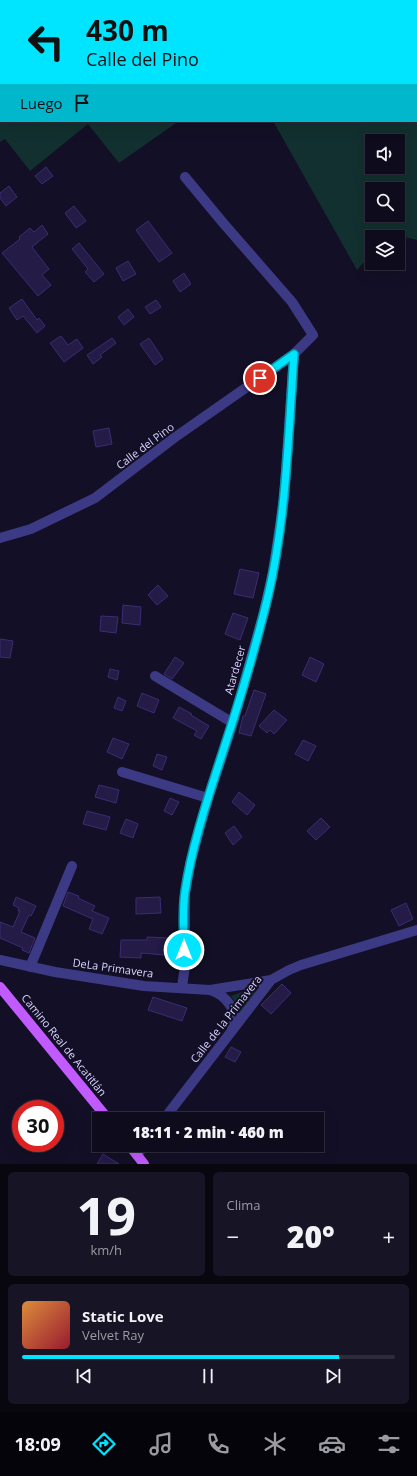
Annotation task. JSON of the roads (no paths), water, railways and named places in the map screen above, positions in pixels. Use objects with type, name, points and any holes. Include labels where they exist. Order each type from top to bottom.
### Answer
[{"type":"main road","name":"Camino Real de Acatitlán","points":[[0,987],[102,1112]]},
{"type":"main road","points":[[135,1152],[144,1164]]},
{"type":"street","points":[[185,177],[292,302],[312,335],[294,354]]},
{"type":"street","name":"Calle del Pino","points":[[0,538],[31,529],[95,498],[174,438],[294,354]]},
{"type":"street","name":"Atardecer","points":[[182,987],[184,966],[185,893],[192,860],[208,798],[232,723],[264,612],[273,572],[284,499],[294,354]]},
{"type":"street","points":[[155,676],[232,723]]},
{"type":"street","points":[[122,772],[208,798]]},
{"type":"street","points":[[30,967],[72,866]]},
{"type":"street","name":"Calle de la Primavera","points":[[169,1112],[271,980],[295,967],[417,930]]},
{"type":"street","name":"DeLa Primavera","points":[[0,960],[30,967],[137,985],[210,990],[271,980]]},
{"type":"street","points":[[210,990],[226,999],[233,1009],[235,1021],[228,1036]]}]
